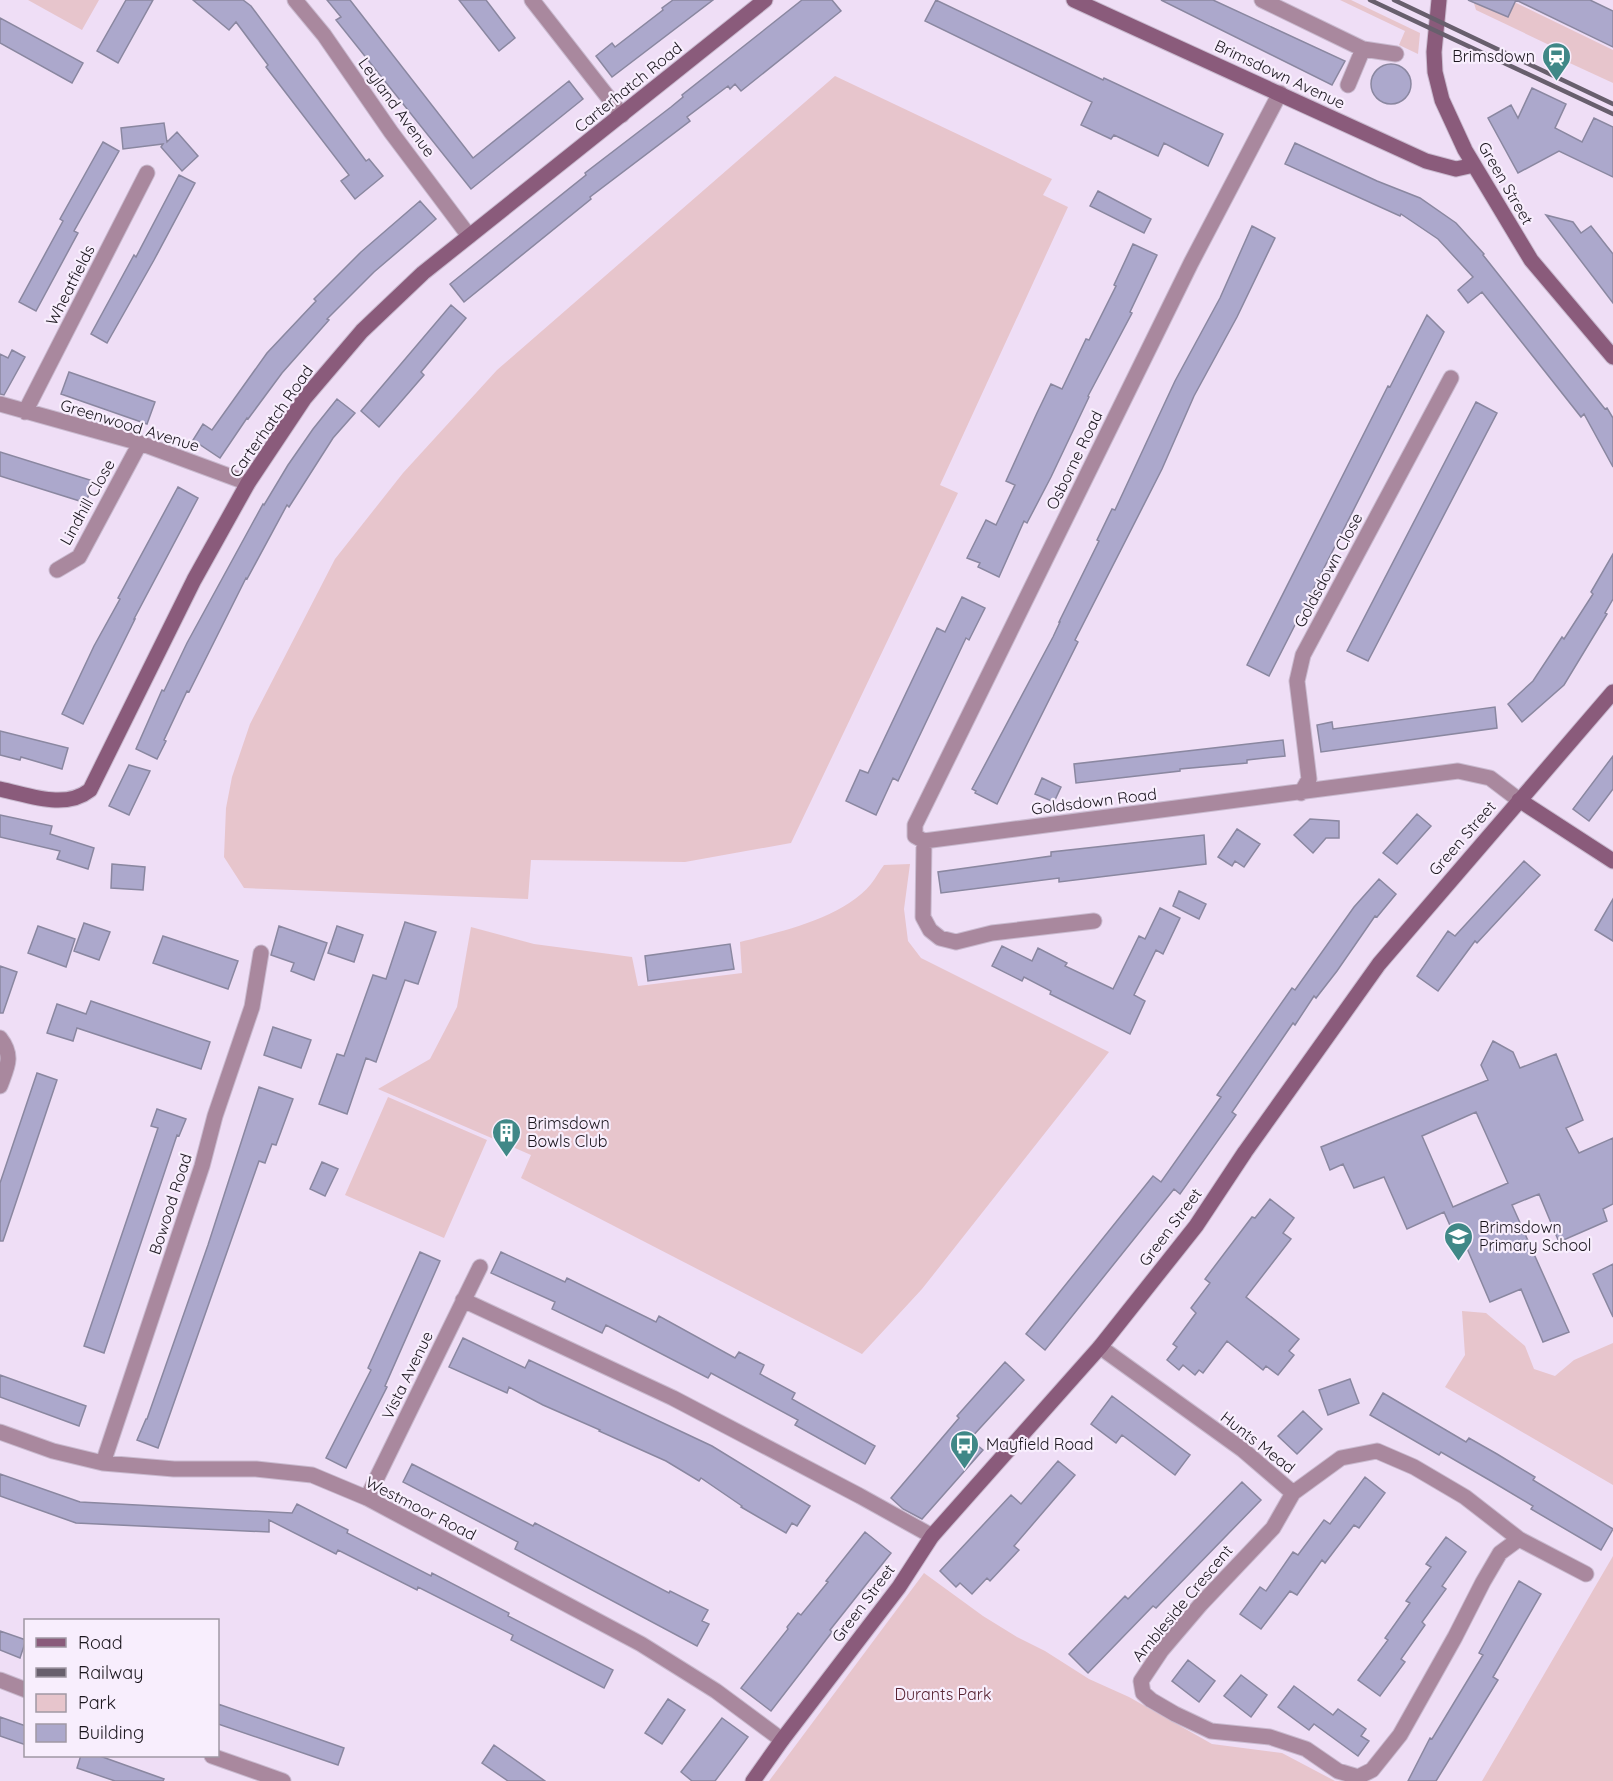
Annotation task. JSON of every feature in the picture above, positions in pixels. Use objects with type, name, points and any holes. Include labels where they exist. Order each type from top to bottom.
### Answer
[{"type":"street","name":"Leyland Avenue","points":[[295,0],[324,35],[391,132],[469,236]]},
{"type":"street","points":[[532,0],[622,115]]},
{"type":"street","name":"Carterhatch Road","points":[[0,789],[62,801],[77,798],[90,790],[189,590],[248,483],[304,399],[363,331],[423,273],[765,0]]},
{"type":"street","name":"Brimsdown Avenue","points":[[1074,0],[1426,161],[1456,169],[1474,165]]},
{"type":"street","points":[[1262,0],[1363,49],[1396,54]]},
{"type":"street","name":"Green Street","points":[[1439,0],[1434,52],[1437,84],[1450,118],[1474,165],[1531,260],[1613,357]]},
{"type":"street","points":[[1348,85],[1363,49]]},
{"type":"street","name":"Osborne Road","points":[[924,841],[915,836],[915,825],[1191,263],[1280,93]]},
{"type":"street","name":"Wheatfields","points":[[25,412],[147,174]]},
{"type":"street","name":"Goldsdown Close","points":[[1301,793],[1309,779],[1298,681],[1303,655],[1451,378]]},
{"type":"street","name":"Greenwood Avenue","points":[[0,404],[140,443],[248,483]]},
{"type":"street","name":"Lindhill Close","points":[[57,570],[79,557],[140,443]]},
{"type":"street","name":"Green Street","points":[[753,1781],[899,1587],[932,1536],[1100,1347],[1196,1226],[1259,1132],[1379,964],[1613,692]]},
{"type":"street","name":"Goldsdown Road","points":[[924,841],[1458,771],[1490,778],[1519,800]]},
{"type":"street","points":[[1519,800],[1613,861]]},
{"type":"street","points":[[924,841],[923,917],[930,930],[940,938],[956,942],[992,933],[1094,921]]},
{"type":"street","name":"Bowood Road","points":[[103,1463],[202,1166],[215,1116],[252,1007],[261,953]]},
{"type":"street","points":[[0,1038],[6,1046],[10,1059],[0,1086]]},
{"type":"street","name":"Vista Avenue","points":[[367,1498],[480,1267]]},
{"type":"street","points":[[463,1300],[673,1398],[932,1536]]},
{"type":"street","name":"Hunts Mead","points":[[1100,1347],[1243,1450],[1293,1492],[1341,1458],[1377,1451],[1414,1467],[1465,1497],[1519,1539],[1586,1575]]},
{"type":"street","name":"Westmoor Road","points":[[0,1432],[53,1451],[103,1463],[174,1468],[256,1469],[312,1476],[367,1498],[641,1644],[716,1691],[782,1740]]},
{"type":"street","name":"Ambleside Crescent","points":[[1293,1492],[1273,1528],[1161,1651],[1141,1681],[1143,1693],[1175,1714],[1211,1731],[1270,1737],[1306,1749],[1338,1771],[1358,1777],[1372,1770],[1400,1735],[1455,1637],[1482,1582],[1500,1553],[1519,1539]]},
{"type":"street","points":[[0,1680],[24,1688]]},
{"type":"street","points":[[217,1757],[283,1781]]},
{"type":"green space","points":[[28,0],[99,0],[82,30]]},
{"type":"green space","points":[[1340,0],[1351,0],[1420,33],[1418,54],[1399,45],[1405,31]]},
{"type":"green space","points":[[1473,0],[1510,0],[1613,50],[1613,83],[1561,59],[1564,52],[1476,10]]},
{"type":"green space","points":[[835,76],[1052,179],[1043,195],[1068,207],[940,485],[958,493],[791,843],[685,862],[531,860],[528,899],[244,888],[224,857],[226,808],[232,777],[250,724],[335,559],[403,473],[497,370]]},
{"type":"green space","points":[[910,864],[904,909],[908,941],[921,958],[1109,1052],[922,1289],[862,1354],[521,1178],[531,1155],[378,1089],[430,1059],[457,1007],[471,927],[534,944],[632,957],[638,986],[742,973],[740,942],[792,928],[828,915],[859,896],[871,884],[884,865]]},
{"type":"green space","points":[[388,1097],[487,1140],[444,1238],[345,1195]]},
{"type":"green space","points":[[1462,1311],[1486,1313],[1525,1346],[1534,1369],[1555,1376],[1574,1360],[1613,1343],[1613,1485],[1445,1387],[1465,1355]]},
{"type":"green space","points":[[1613,1556],[1613,1781],[1482,1781]]},
{"type":"green space","name":"Durants Park","points":[[924,1573],[983,1616],[1017,1637],[1045,1651],[1089,1679],[1129,1697],[1212,1744],[1282,1753],[1335,1781],[769,1781]]},
{"type":"building","points":[[126,0],[153,0],[118,63],[97,51]]},
{"type":"building","points":[[193,0],[243,0],[251,6],[366,161],[369,159],[383,176],[355,199],[341,181],[349,175],[266,67],[268,65],[236,22],[229,30]]},
{"type":"building","points":[[327,0],[350,0],[473,158],[569,81],[583,99],[471,189],[336,20],[341,17]]},
{"type":"building","points":[[459,0],[486,0],[515,38],[499,51]]},
{"type":"building","points":[[673,0],[713,0],[612,77],[596,56],[612,43],[615,47]]},
{"type":"building","points":[[802,0],[832,0],[841,11],[741,91],[735,84],[730,89],[728,86],[687,117],[690,121],[590,197],[591,199],[464,302],[450,284]]},
{"type":"building","points":[[936,0],[1103,80],[1104,78],[1223,134],[1208,166],[1164,143],[1158,156],[1114,135],[1111,139],[1081,125],[1092,102],[925,21]]},
{"type":"building","points":[[1161,0],[1213,0],[1345,61],[1332,85]]},
{"type":"building","points":[[1468,0],[1516,0],[1508,17]]},
{"type":"building","points":[[1516,0],[1590,0],[1613,11],[1613,47]]},
{"type":"building","points":[[0,18],[83,63],[72,83],[0,43]]},
{"type":"building","points":[[1391,64],[1399,65],[1405,70],[1410,76],[1410,92],[1405,98],[1399,103],[1391,104],[1383,103],[1377,98],[1372,92],[1371,84],[1372,76],[1377,70],[1383,65]]},
{"type":"building","points":[[1532,88],[1566,104],[1555,128],[1582,142],[1594,118],[1613,127],[1613,177],[1559,151],[1518,173],[1488,118],[1511,105],[1518,118]]},
{"type":"building","points":[[164,123],[167,142],[177,132],[198,156],[182,171],[161,147],[163,144],[123,149],[121,128]]},
{"type":"building","points":[[103,142],[119,151],[74,231],[78,233],[36,311],[19,302],[63,221],[60,219]]},
{"type":"building","points":[[1295,143],[1420,198],[1456,223],[1484,254],[1605,409],[1607,408],[1613,418],[1613,467],[1584,414],[1581,417],[1482,292],[1468,303],[1458,290],[1473,277],[1438,239],[1401,214],[1400,216],[1285,164]]},
{"type":"building","points":[[179,175],[195,183],[107,343],[91,334],[134,255],[136,257]]},
{"type":"building","points":[[1098,191],[1151,219],[1144,233],[1090,206]]},
{"type":"building","points":[[420,201],[436,219],[374,272],[327,319],[329,320],[282,373],[247,418],[220,458],[193,440],[203,424],[212,430],[267,353],[316,301],[314,299],[361,252]]},
{"type":"building","points":[[1546,215],[1573,222],[1581,233],[1591,226],[1613,254],[1613,303]]},
{"type":"building","points":[[1252,226],[1275,238],[1237,317],[1194,396],[1162,469],[1075,640],[1078,642],[997,804],[975,793],[976,791],[972,789],[1053,637],[1112,509],[1115,510],[1175,381],[1220,298]]},
{"type":"building","points":[[1133,244],[1157,255],[1130,312],[1132,313],[1088,396],[1051,477],[1027,523],[1024,521],[999,577],[978,567],[980,563],[967,558],[986,520],[996,525],[1015,485],[1006,481],[1051,384],[1062,389],[1086,339],[1089,340],[1116,286],[1114,285]]},
{"type":"building","points":[[451,305],[466,318],[421,372],[424,375],[379,427],[361,411]]},
{"type":"building","points":[[1427,315],[1444,332],[1269,676],[1247,665],[1388,386],[1390,387]]},
{"type":"building","points":[[12,350],[25,357],[4,395],[0,394],[0,354],[8,358]]},
{"type":"building","points":[[69,372],[155,402],[147,424],[61,394]]},
{"type":"building","points":[[337,399],[355,413],[333,438],[289,507],[287,505],[246,578],[189,692],[187,691],[157,759],[136,749],[162,690],[164,691],[187,643],[263,504],[313,429]]},
{"type":"building","points":[[1476,402],[1497,413],[1368,661],[1347,651]]},
{"type":"building","points":[[0,452],[93,481],[86,503],[0,476]]},
{"type":"building","points":[[178,487],[198,498],[134,619],[83,724],[62,714],[94,646],[120,599],[118,598]]},
{"type":"building","points":[[1613,554],[1613,599],[1605,613],[1607,614],[1564,685],[1522,722],[1508,704],[1533,681],[1562,637],[1564,639],[1593,594],[1591,592]]},
{"type":"building","points":[[962,597],[985,608],[969,640],[966,638],[898,781],[893,778],[876,815],[846,801],[860,770],[868,773],[937,628],[945,632]]},
{"type":"building","points":[[1495,707],[1497,728],[1321,752],[1317,725],[1332,722],[1333,729]]},
{"type":"building","points":[[0,731],[68,748],[62,769],[21,757],[20,760],[0,755]]},
{"type":"building","points":[[1283,740],[1285,756],[1247,760],[1247,763],[1180,769],[1180,771],[1076,783],[1074,764]]},
{"type":"building","points":[[1613,756],[1613,789],[1589,821],[1573,809]]},
{"type":"building","points":[[129,765],[150,771],[129,815],[109,806]]},
{"type":"building","points":[[1042,778],[1061,787],[1054,802],[1035,794]]},
{"type":"building","points":[[1417,814],[1431,826],[1397,864],[1383,853]]},
{"type":"building","points":[[0,815],[52,826],[50,834],[94,848],[88,869],[57,859],[60,851],[0,837]]},
{"type":"building","points":[[1310,819],[1339,821],[1339,838],[1326,838],[1313,853],[1294,835]]},
{"type":"building","points":[[1237,829],[1260,844],[1244,867],[1235,861],[1232,866],[1218,857]]},
{"type":"building","points":[[1204,835],[1206,864],[1059,882],[1059,878],[941,893],[938,872],[1051,856],[1051,852]]},
{"type":"building","points":[[1524,861],[1540,875],[1477,943],[1475,941],[1438,991],[1417,976],[1448,931],[1455,936]]},
{"type":"building","points":[[112,864],[145,867],[143,890],[111,888]]},
{"type":"building","points":[[1379,879],[1396,894],[1377,917],[1375,916],[1337,971],[1316,998],[1314,996],[1295,1025],[1293,1023],[1232,1112],[1236,1115],[1180,1194],[1174,1189],[1045,1350],[1026,1334],[1153,1176],[1161,1182],[1221,1097],[1217,1095],[1292,988],[1295,990],[1354,907]]},
{"type":"building","points":[[1179,891],[1206,904],[1199,919],[1173,906]]},
{"type":"building","points":[[1613,899],[1613,941],[1595,930]]},
{"type":"building","points":[[1160,908],[1180,918],[1163,954],[1156,950],[1134,995],[1145,1001],[1130,1034],[1050,994],[1051,991],[1024,977],[1022,981],[992,966],[1002,946],[1032,961],[1038,948],[1067,963],[1065,966],[1113,989],[1139,936],[1145,939]]},
{"type":"building","points":[[405,922],[436,932],[418,984],[405,980],[376,1062],[366,1058],[347,1114],[319,1104],[337,1054],[344,1056],[373,975],[386,979]]},
{"type":"building","points":[[84,923],[110,932],[99,960],[74,951]]},
{"type":"building","points":[[38,926],[75,939],[66,967],[28,953]]},
{"type":"building","points":[[279,926],[327,943],[314,980],[291,971],[294,963],[271,955]]},
{"type":"building","points":[[337,926],[363,935],[354,962],[328,953]]},
{"type":"building","points":[[163,936],[238,961],[228,989],[153,963]]},
{"type":"building","points":[[730,944],[734,969],[648,981],[645,956]]},
{"type":"building","points":[[0,966],[17,972],[3,1013],[0,1013]]},
{"type":"building","points":[[91,1001],[210,1042],[201,1069],[77,1028],[73,1041],[47,1033],[57,1004],[86,1014]]},
{"type":"building","points":[[273,1027],[311,1040],[301,1068],[264,1055]]},
{"type":"building","points":[[1493,1041],[1513,1052],[1520,1068],[1556,1054],[1583,1120],[1566,1128],[1579,1153],[1613,1138],[1613,1204],[1603,1209],[1607,1221],[1559,1242],[1539,1194],[1512,1205],[1569,1332],[1543,1342],[1521,1289],[1490,1302],[1463,1239],[1457,1241],[1444,1212],[1407,1229],[1384,1177],[1354,1188],[1343,1164],[1330,1170],[1321,1147],[1488,1080],[1481,1065]],"holes":[[[1476,1112],[1508,1183],[1453,1207],[1422,1136]]]},
{"type":"building","points":[[37,1073],[57,1080],[3,1241],[0,1241],[0,1183]]},
{"type":"building","points":[[259,1087],[293,1099],[276,1145],[272,1144],[265,1163],[259,1161],[158,1448],[137,1440],[147,1419],[208,1245]]},
{"type":"building","points":[[157,1109],[186,1119],[179,1136],[177,1135],[104,1353],[84,1346],[158,1128],[151,1126]]},
{"type":"building","points":[[322,1162],[338,1169],[325,1196],[310,1189]]},
{"type":"building","points":[[1270,1199],[1294,1218],[1283,1233],[1291,1239],[1246,1297],[1299,1339],[1289,1351],[1294,1355],[1278,1375],[1266,1366],[1263,1370],[1227,1341],[1203,1373],[1199,1370],[1195,1375],[1183,1365],[1179,1370],[1167,1360],[1177,1347],[1173,1344],[1196,1313],[1191,1308],[1210,1283],[1205,1279],[1252,1217],[1255,1218]]},
{"type":"building","points":[[420,1252],[440,1261],[385,1386],[387,1387],[346,1468],[326,1458],[371,1370],[368,1368]]},
{"type":"building","points":[[501,1252],[565,1282],[567,1278],[656,1322],[659,1316],[735,1358],[739,1352],[764,1365],[760,1374],[795,1393],[792,1399],[875,1446],[865,1464],[795,1425],[798,1420],[711,1373],[708,1378],[606,1325],[602,1333],[552,1309],[555,1302],[491,1273]]},
{"type":"building","points":[[1613,1264],[1613,1317],[1593,1274]]},
{"type":"building","points":[[463,1338],[525,1368],[529,1360],[712,1446],[810,1506],[797,1526],[792,1523],[786,1533],[741,1507],[701,1478],[699,1481],[666,1461],[509,1387],[507,1393],[449,1367]]},
{"type":"building","points":[[1005,1362],[1024,1380],[970,1439],[983,1450],[922,1519],[903,1509],[891,1498],[959,1418],[957,1416]]},
{"type":"building","points":[[0,1375],[86,1406],[79,1426],[0,1397]]},
{"type":"building","points":[[1350,1379],[1359,1403],[1328,1415],[1319,1390]]},
{"type":"building","points":[[1383,1393],[1466,1442],[1469,1438],[1497,1454],[1535,1477],[1533,1480],[1613,1529],[1601,1550],[1531,1509],[1533,1506],[1491,1481],[1441,1452],[1439,1455],[1370,1415]]},
{"type":"building","points":[[1112,1396],[1190,1455],[1175,1475],[1122,1435],[1116,1443],[1091,1424]]},
{"type":"building","points":[[1303,1411],[1322,1429],[1297,1454],[1278,1436]]},
{"type":"building","points":[[1058,1461],[1075,1475],[1014,1546],[1019,1550],[990,1581],[987,1578],[972,1594],[960,1583],[956,1587],[940,1571],[1011,1495],[1021,1504]]},
{"type":"building","points":[[412,1464],[533,1526],[535,1523],[669,1593],[670,1591],[708,1610],[702,1621],[709,1624],[697,1646],[515,1549],[518,1542],[403,1482]]},
{"type":"building","points":[[0,1474],[80,1502],[292,1513],[297,1504],[348,1530],[347,1533],[431,1576],[432,1573],[509,1613],[508,1616],[613,1670],[604,1688],[511,1640],[513,1635],[418,1587],[417,1590],[338,1550],[336,1554],[269,1520],[269,1532],[76,1523],[0,1496]]},
{"type":"building","points":[[1365,1477],[1385,1493],[1359,1528],[1354,1525],[1325,1563],[1322,1560],[1297,1595],[1290,1591],[1261,1629],[1240,1614],[1260,1587],[1266,1591],[1293,1552],[1298,1555],[1324,1520],[1330,1524]]},
{"type":"building","points":[[1242,1482],[1261,1500],[1156,1608],[1153,1606],[1088,1673],[1069,1654],[1125,1596],[1128,1599]]},
{"type":"building","points":[[865,1532],[891,1553],[830,1630],[832,1632],[771,1711],[741,1688],[798,1613],[801,1615],[828,1582],[826,1581]]},
{"type":"building","points":[[1446,1537],[1466,1552],[1442,1586],[1446,1589],[1422,1622],[1425,1625],[1401,1659],[1405,1662],[1380,1696],[1358,1680],[1388,1640],[1385,1638],[1410,1603],[1406,1601],[1431,1567],[1426,1564]]},
{"type":"building","points":[[1519,1581],[1541,1594],[1493,1677],[1498,1680],[1436,1781],[1408,1781],[1430,1738],[1432,1739],[1483,1655],[1479,1653]]},
{"type":"building","points":[[0,1631],[24,1639],[20,1658],[0,1650]]},
{"type":"building","points":[[1188,1660],[1215,1681],[1199,1702],[1172,1681]]},
{"type":"building","points":[[1241,1675],[1267,1695],[1251,1717],[1224,1696]]},
{"type":"building","points":[[1294,1686],[1333,1715],[1338,1709],[1366,1729],[1361,1736],[1369,1741],[1358,1756],[1314,1724],[1309,1730],[1278,1707]]},
{"type":"building","points":[[668,1699],[685,1710],[662,1744],[645,1733]]},
{"type":"building","points":[[219,1704],[344,1748],[338,1765],[219,1724]]},
{"type":"building","points":[[0,1717],[24,1725],[24,1744],[0,1736]]},
{"type":"building","points":[[722,1718],[748,1737],[715,1781],[692,1781],[681,1772]]},
{"type":"building","points":[[494,1745],[545,1781],[508,1781],[482,1763]]},
{"type":"building","points":[[80,1757],[103,1757],[164,1779],[163,1781],[115,1781],[77,1768]]},
{"type":"railway","points":[[1370,0],[1613,114]]},
{"type":"railway","points":[[1394,0],[1613,104]]},
{"type":"place","name":"Brimsdown","points":[[1556,82]]},
{"type":"place","name":"Brimsdown Bowls Club","points":[[506,1158]]},
{"type":"place","name":"Brimsdown Primary School","points":[[1458,1262]]},
{"type":"place","name":"Mayfield Road","points":[[965,1470]]}]
